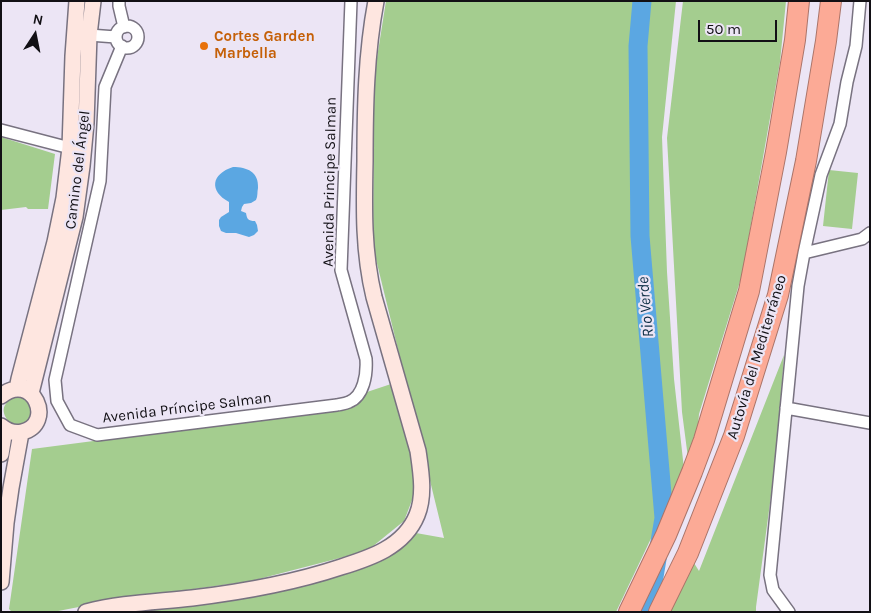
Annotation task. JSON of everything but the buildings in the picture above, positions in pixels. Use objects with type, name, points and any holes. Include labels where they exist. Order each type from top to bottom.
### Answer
[{"type":"highway","name":"Autovía del Mediterráneo","points":[[629,612],[680,504],[704,440],[749,291],[776,152],[795,40],[799,1]]},
{"type":"highway","name":"Autovía del Mediterráneo","points":[[659,612],[688,552],[734,436],[778,295],[806,161],[831,1]]},
{"type":"street","name":"Camino del Ángel","points":[[24,391],[19,379],[55,242],[64,198],[70,148],[77,1]]},
{"type":"street","name":"Camino del Ángel","points":[[24,391],[75,217],[86,123],[89,35],[93,1]]},
{"type":"street","points":[[119,1],[118,6],[124,27]]},
{"type":"street","name":"Avenida Principe Salman","points":[[351,1],[341,270],[366,359]]},
{"type":"street","points":[[86,612],[120,605],[226,593],[291,582],[323,573],[376,555],[395,544],[407,531],[417,515],[421,497],[422,477],[418,451],[374,297],[369,275],[364,228],[365,107],[376,1]]},
{"type":"street","points":[[789,612],[773,590],[770,575],[798,286],[821,175],[840,124],[847,82],[856,46],[860,1]]},
{"type":"street","points":[[89,35],[119,42],[127,48],[132,47],[136,43],[137,33],[129,26],[124,27],[118,31],[119,42]]},
{"type":"street","name":"Avenida Príncipe Salman","points":[[119,42],[106,87],[100,181],[55,380],[57,401],[70,425],[97,435],[337,405],[349,402],[360,394],[367,367],[366,359]]},
{"type":"street","points":[[1,130],[70,148]]},
{"type":"street","points":[[804,254],[862,239],[870,233]]},
{"type":"street","points":[[1,396],[11,390],[24,391],[36,399],[40,413],[34,426],[21,433],[10,432],[3,427]]},
{"type":"street","points":[[786,408],[870,423]]},
{"type":"street","points":[[1,454],[3,427]]},
{"type":"street","points":[[1,582],[6,523],[21,433]]},
{"type":"green space","points":[[386,1],[676,1],[662,137],[667,272],[674,379],[684,469],[616,612],[116,612],[276,592],[380,562],[416,533],[444,538],[373,247],[374,77]]},
{"type":"green space","points":[[683,1],[786,1],[780,62],[742,275],[699,414],[698,426],[688,458],[682,412],[667,138]]},
{"type":"green space","points":[[1,137],[55,154],[48,209],[28,209],[26,207],[1,210]]},
{"type":"green space","points":[[829,170],[858,173],[852,229],[823,226]]},
{"type":"green space","points":[[784,355],[777,451],[756,612],[669,612],[694,563],[699,571]]},
{"type":"green space","points":[[394,383],[414,460],[414,495],[404,521],[367,551],[251,581],[115,600],[53,612],[12,612],[9,609],[32,449],[355,407],[367,392]]},
{"type":"green space","points":[[17,396],[26,399],[33,411],[27,424],[13,426],[6,417],[4,409],[7,402]]},
{"type":"water","points":[[233,167],[247,169],[254,174],[258,183],[256,200],[244,204],[241,211],[246,213],[248,219],[255,221],[257,225],[258,231],[249,237],[236,233],[226,233],[221,231],[219,226],[221,217],[229,212],[229,202],[218,193],[215,183],[220,174]]},
{"type":"waterway","name":"Rio Verde","points":[[642,1],[638,46],[640,236],[664,518],[648,612]]},
{"type":"place","name":"Cortes Garden Marbella","points":[[204,46]]}]
